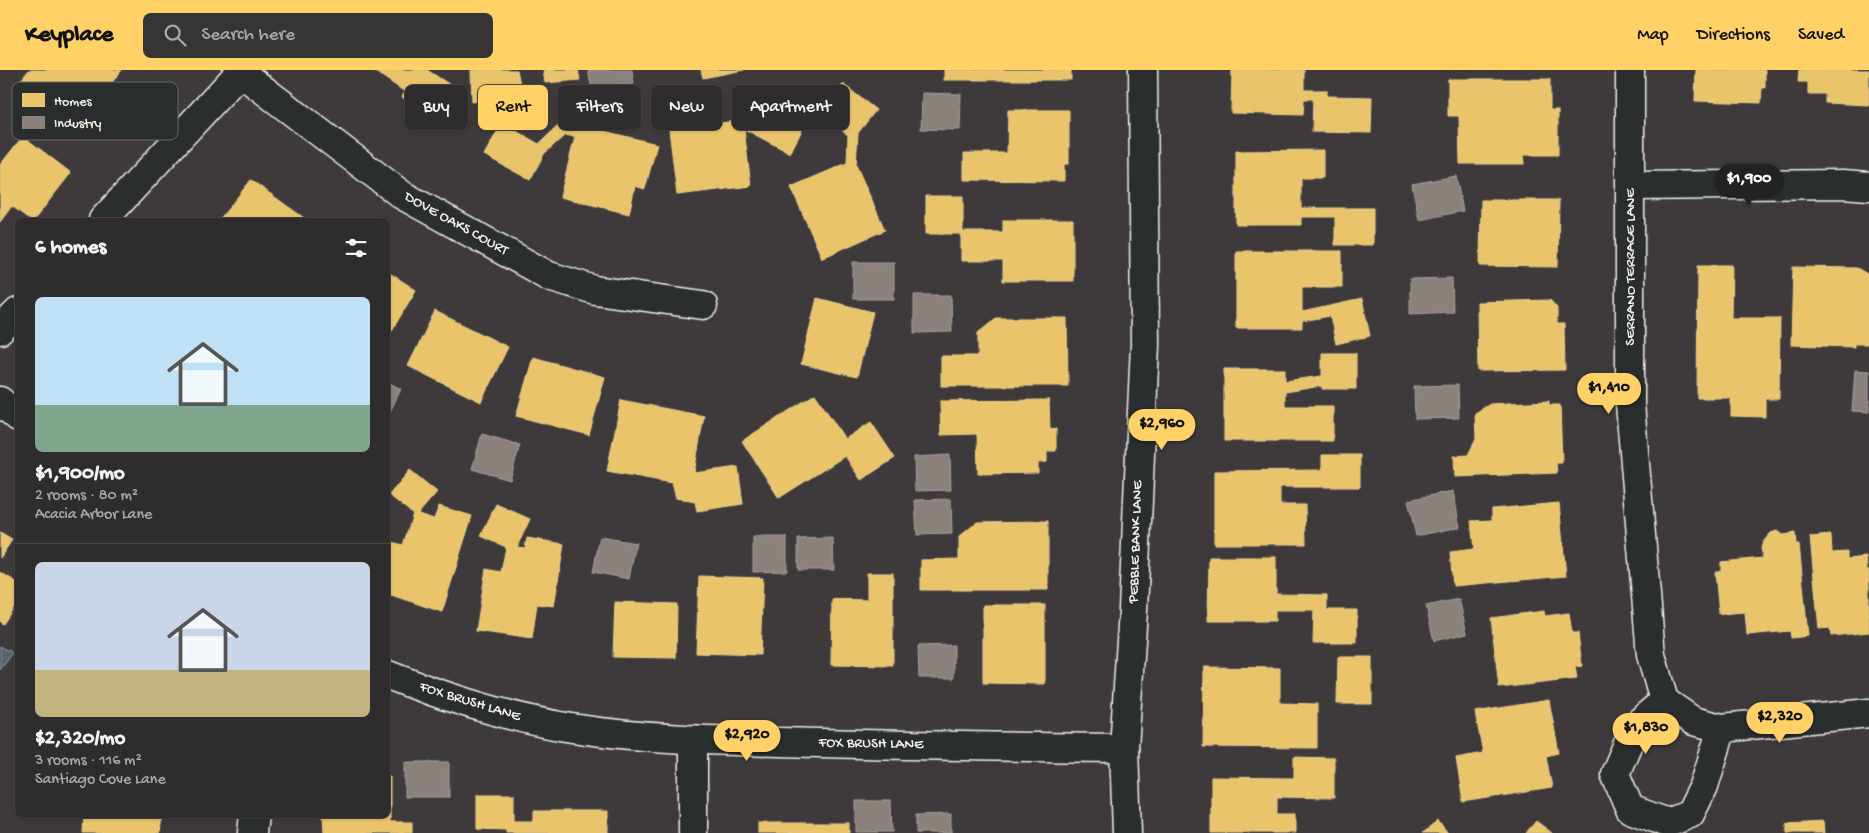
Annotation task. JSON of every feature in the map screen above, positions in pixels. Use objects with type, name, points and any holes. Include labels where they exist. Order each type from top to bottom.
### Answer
[{"type":"street","name":"PEBBLE BANK LANE","points":[[1127,833],[1124,748],[1134,610],[1145,345],[1143,70]]},
{"type":"street","name":"SERRANO TERRACE LANE","points":[[1630,70],[1630,404],[1652,655],[1664,701]]},
{"type":"street","points":[[178,139],[241,71]]},
{"type":"street","name":"DOVE OAKS COURT","points":[[241,71],[402,195],[549,276],[595,290],[703,305]]},
{"type":"street","points":[[105,218],[177,140]]},
{"type":"street","points":[[1631,186],[1843,184],[1869,186]]},
{"type":"street","points":[[0,330],[15,315]]},
{"type":"street","points":[[0,401],[15,414]]},
{"type":"street","name":"FOX BRUSH LANE","points":[[390,676],[432,692],[520,718],[572,728],[645,737],[693,740],[908,745],[1124,748]]},
{"type":"street","points":[[1722,728],[1704,786],[1690,814],[1668,823],[1630,809],[1615,774],[1629,741],[1642,720],[1664,701],[1693,722],[1722,728],[1869,714]]},
{"type":"street","points":[[693,740],[693,833]]},
{"type":"street","points":[[252,833],[254,818]]},
{"type":"water","points":[[0,646],[13,653],[0,670]]},
{"type":"building: Homes","points":[[29,70],[122,70],[112,82],[20,81]]},
{"type":"building: Homes","points":[[373,70],[427,70],[450,85],[405,85],[405,92]]},
{"type":"building: Homes","points":[[471,70],[517,70],[520,85],[478,85],[478,101],[472,102]]},
{"type":"building: Homes","points":[[543,70],[578,70],[580,80],[545,83]]},
{"type":"building: Homes","points":[[701,70],[744,70],[703,78]]},
{"type":"building: Homes","points":[[944,70],[1071,70],[1071,80],[944,80]]},
{"type":"building: Homes","points":[[1232,70],[1304,70],[1304,90],[1327,90],[1327,96],[1372,97],[1371,133],[1312,132],[1313,99],[1304,99],[1303,115],[1231,113]]},
{"type":"building: Homes","points":[[1696,70],[1765,70],[1765,88],[1762,88],[1761,103],[1695,101]]},
{"type":"building: Homes","points":[[1799,70],[1869,70],[1869,105],[1825,103],[1825,94],[1808,94],[1808,82],[1798,82]]},
{"type":"building: Homes","points":[[1448,79],[1550,79],[1550,110],[1558,110],[1558,155],[1524,155],[1524,164],[1460,164],[1459,116],[1448,116]]},
{"type":"building: Homes","points":[[849,89],[876,110],[858,133],[856,165],[885,230],[822,258],[791,187],[847,163],[848,135],[842,130],[849,130]]},
{"type":"building: Homes","points":[[1008,110],[1069,110],[1069,164],[1064,164],[1064,181],[964,180],[964,153],[1007,153]]},
{"type":"building: Homes","points":[[732,122],[732,130],[744,130],[751,186],[677,195],[669,130],[722,130],[722,123]]},
{"type":"building: Homes","points":[[558,126],[558,130],[600,130],[657,144],[645,189],[635,186],[629,214],[560,197],[575,137],[565,135],[544,154],[530,180],[484,155],[498,130],[514,130],[539,144]]},
{"type":"building: Homes","points":[[746,130],[802,130],[790,153]]},
{"type":"building: Homes","points":[[20,140],[28,140],[71,173],[36,218],[27,218],[12,206],[0,222],[0,165]]},
{"type":"building: Homes","points":[[1323,150],[1323,178],[1301,178],[1301,208],[1373,208],[1373,245],[1335,245],[1335,217],[1301,217],[1301,225],[1236,225],[1236,151]]},
{"type":"building: Homes","points":[[251,180],[304,218],[221,218]]},
{"type":"building: Homes","points":[[926,196],[963,196],[963,232],[1003,232],[1003,220],[1073,220],[1073,281],[1003,281],[1003,261],[961,261],[961,234],[926,234]]},
{"type":"building: Homes","points":[[1481,200],[1559,200],[1558,267],[1480,266]]},
{"type":"building: Homes","points":[[1236,251],[1342,251],[1342,287],[1302,287],[1302,312],[1362,299],[1370,336],[1336,344],[1330,316],[1302,321],[1302,328],[1236,328]]},
{"type":"building: Homes","points":[[1698,265],[1732,265],[1731,318],[1780,318],[1779,399],[1765,399],[1765,417],[1731,416],[1731,398],[1697,398]]},
{"type":"building: Homes","points":[[1793,267],[1857,268],[1869,275],[1867,344],[1854,344],[1854,347],[1791,345]]},
{"type":"building: Homes","points":[[390,273],[416,290],[390,334]]},
{"type":"building: Homes","points":[[817,298],[873,312],[857,377],[801,364]]},
{"type":"building: Homes","points":[[1550,300],[1557,308],[1557,324],[1564,324],[1565,370],[1478,371],[1477,302]]},
{"type":"building: Homes","points":[[435,311],[508,347],[481,402],[408,366]]},
{"type":"building: Homes","points":[[996,318],[1067,318],[1068,386],[941,386],[941,356],[978,356],[978,333]]},
{"type":"building: Homes","points":[[1322,353],[1356,353],[1356,389],[1322,389],[1322,386],[1285,392],[1285,406],[1333,406],[1333,441],[1224,441],[1224,369],[1285,369],[1285,381],[1322,376]]},
{"type":"building: Homes","points":[[533,357],[605,377],[589,435],[516,416]]},
{"type":"building: Homes","points":[[815,394],[845,439],[871,422],[895,458],[861,480],[845,456],[779,498],[742,441]]},
{"type":"building: Homes","points":[[621,400],[704,416],[694,473],[738,467],[743,504],[697,511],[695,502],[676,498],[672,483],[607,471]]},
{"type":"building: Homes","points":[[1049,400],[1050,429],[1056,429],[1056,451],[1047,451],[1047,462],[1038,463],[1038,473],[978,474],[977,434],[941,435],[940,401]]},
{"type":"building: Homes","points":[[1549,401],[1549,405],[1560,405],[1562,463],[1556,463],[1557,473],[1455,477],[1454,456],[1468,455],[1476,439],[1475,413],[1490,404]]},
{"type":"building: Homes","points":[[1322,455],[1360,455],[1360,487],[1280,487],[1280,505],[1305,505],[1306,544],[1214,544],[1214,471],[1322,470]]},
{"type":"building: Homes","points":[[410,470],[437,492],[418,514],[434,519],[439,506],[472,516],[442,612],[390,595],[390,542],[403,545],[413,514],[390,494]]},
{"type":"building: Homes","points":[[1559,503],[1566,576],[1453,586],[1450,552],[1474,549],[1471,521],[1492,520],[1492,509]]},
{"type":"building: Homes","points":[[496,504],[530,519],[517,547],[525,548],[527,538],[564,544],[554,606],[537,604],[532,639],[476,631],[486,569],[501,572],[506,547],[481,536]]},
{"type":"building: Homes","points":[[1048,521],[1048,590],[921,590],[921,560],[959,559],[959,537],[977,522]]},
{"type":"building: Homes","points":[[1777,531],[1782,535],[1795,533],[1796,544],[1799,544],[1808,636],[1791,638],[1790,631],[1747,635],[1745,612],[1719,614],[1715,572],[1721,571],[1721,562],[1763,558],[1761,548],[1763,542],[1771,533]]},
{"type":"building: Homes","points":[[0,533],[12,540],[0,558]]},
{"type":"building: Homes","points":[[1831,535],[1832,553],[1847,552],[1847,559],[1866,557],[1867,570],[1869,570],[1869,632],[1831,636],[1830,628],[1819,629],[1810,537]]},
{"type":"building: Homes","points":[[1209,557],[1276,557],[1276,594],[1327,595],[1327,610],[1357,610],[1357,643],[1313,643],[1314,610],[1275,610],[1275,621],[1208,621]]},
{"type":"building: Homes","points":[[0,572],[15,581],[15,606],[3,624],[0,622]]},
{"type":"building: Homes","points":[[867,573],[893,573],[893,666],[831,665],[832,599],[867,600]]},
{"type":"building: Homes","points":[[699,576],[763,578],[760,655],[696,653]]},
{"type":"building: Homes","points":[[615,602],[677,604],[676,658],[613,657]]},
{"type":"building: Homes","points":[[983,605],[1045,605],[1045,684],[983,683]]},
{"type":"building: Homes","points":[[1544,611],[1545,616],[1569,613],[1572,633],[1578,633],[1582,666],[1575,667],[1577,679],[1499,688],[1491,618]]},
{"type":"building: Homes","points":[[1338,657],[1372,657],[1372,704],[1337,704]]},
{"type":"building: Homes","points":[[1204,667],[1280,668],[1280,703],[1317,704],[1317,748],[1203,747]]},
{"type":"building: Homes","points":[[1549,700],[1559,753],[1546,756],[1552,788],[1463,802],[1456,758],[1483,753],[1475,712]]},
{"type":"building: Homes","points":[[1294,757],[1334,758],[1334,798],[1277,797],[1277,814],[1295,814],[1295,833],[1211,833],[1211,777],[1294,778]]},
{"type":"building: Homes","points":[[477,794],[514,794],[514,821],[534,821],[534,811],[608,811],[608,833],[506,833],[506,830],[477,829]]},
{"type":"building: Homes","points":[[84,818],[162,818],[160,833],[83,833]]},
{"type":"building: Homes","points":[[323,818],[390,818],[390,822],[412,822],[412,833],[324,833]]},
{"type":"building: Homes","points":[[1438,821],[1448,833],[1423,833]]},
{"type":"building: Homes","points":[[1536,821],[1552,833],[1526,833]]},
{"type":"building: Homes","points":[[1823,821],[1824,833],[1787,833],[1787,823]]},
{"type":"building: Homes","points":[[758,823],[849,823],[849,833],[758,833]]},
{"type":"building: Industry","points":[[588,70],[632,70],[634,84],[591,85]]},
{"type":"building: Industry","points":[[922,93],[961,94],[960,130],[921,129]]},
{"type":"building: Industry","points":[[1456,176],[1463,211],[1419,220],[1412,184]]},
{"type":"building: Industry","points":[[853,262],[894,262],[894,299],[853,299]]},
{"type":"building: Industry","points":[[1452,278],[1453,312],[1410,314],[1410,279]]},
{"type":"building: Industry","points":[[914,295],[951,295],[952,332],[914,333]]},
{"type":"building: Industry","points":[[1855,370],[1869,371],[1869,412],[1852,411]]},
{"type":"building: Industry","points":[[390,383],[401,389],[390,412]]},
{"type":"building: Industry","points":[[1458,385],[1459,418],[1415,419],[1414,386]]},
{"type":"building: Industry","points":[[482,434],[520,445],[510,480],[472,469]]},
{"type":"building: Industry","points":[[950,455],[951,490],[915,491],[914,457]]},
{"type":"building: Industry","points":[[1453,491],[1460,527],[1416,536],[1408,500]]},
{"type":"building: Industry","points":[[951,499],[952,534],[917,535],[915,500]]},
{"type":"building: Industry","points":[[600,537],[636,543],[629,579],[593,572]]},
{"type":"building: Industry","points":[[753,537],[787,537],[787,571],[753,572]]},
{"type":"building: Industry","points":[[833,538],[834,570],[798,570],[798,539]]},
{"type":"building: Industry","points":[[1459,599],[1467,633],[1434,641],[1426,606]]},
{"type":"building: Industry","points":[[954,645],[954,678],[919,678],[918,646]]},
{"type":"building: Industry","points":[[405,762],[449,762],[449,797],[405,797]]},
{"type":"building: Industry","points":[[856,801],[891,801],[892,832],[856,832]]},
{"type":"building: Industry","points":[[951,814],[951,833],[916,833],[916,815]]}]
